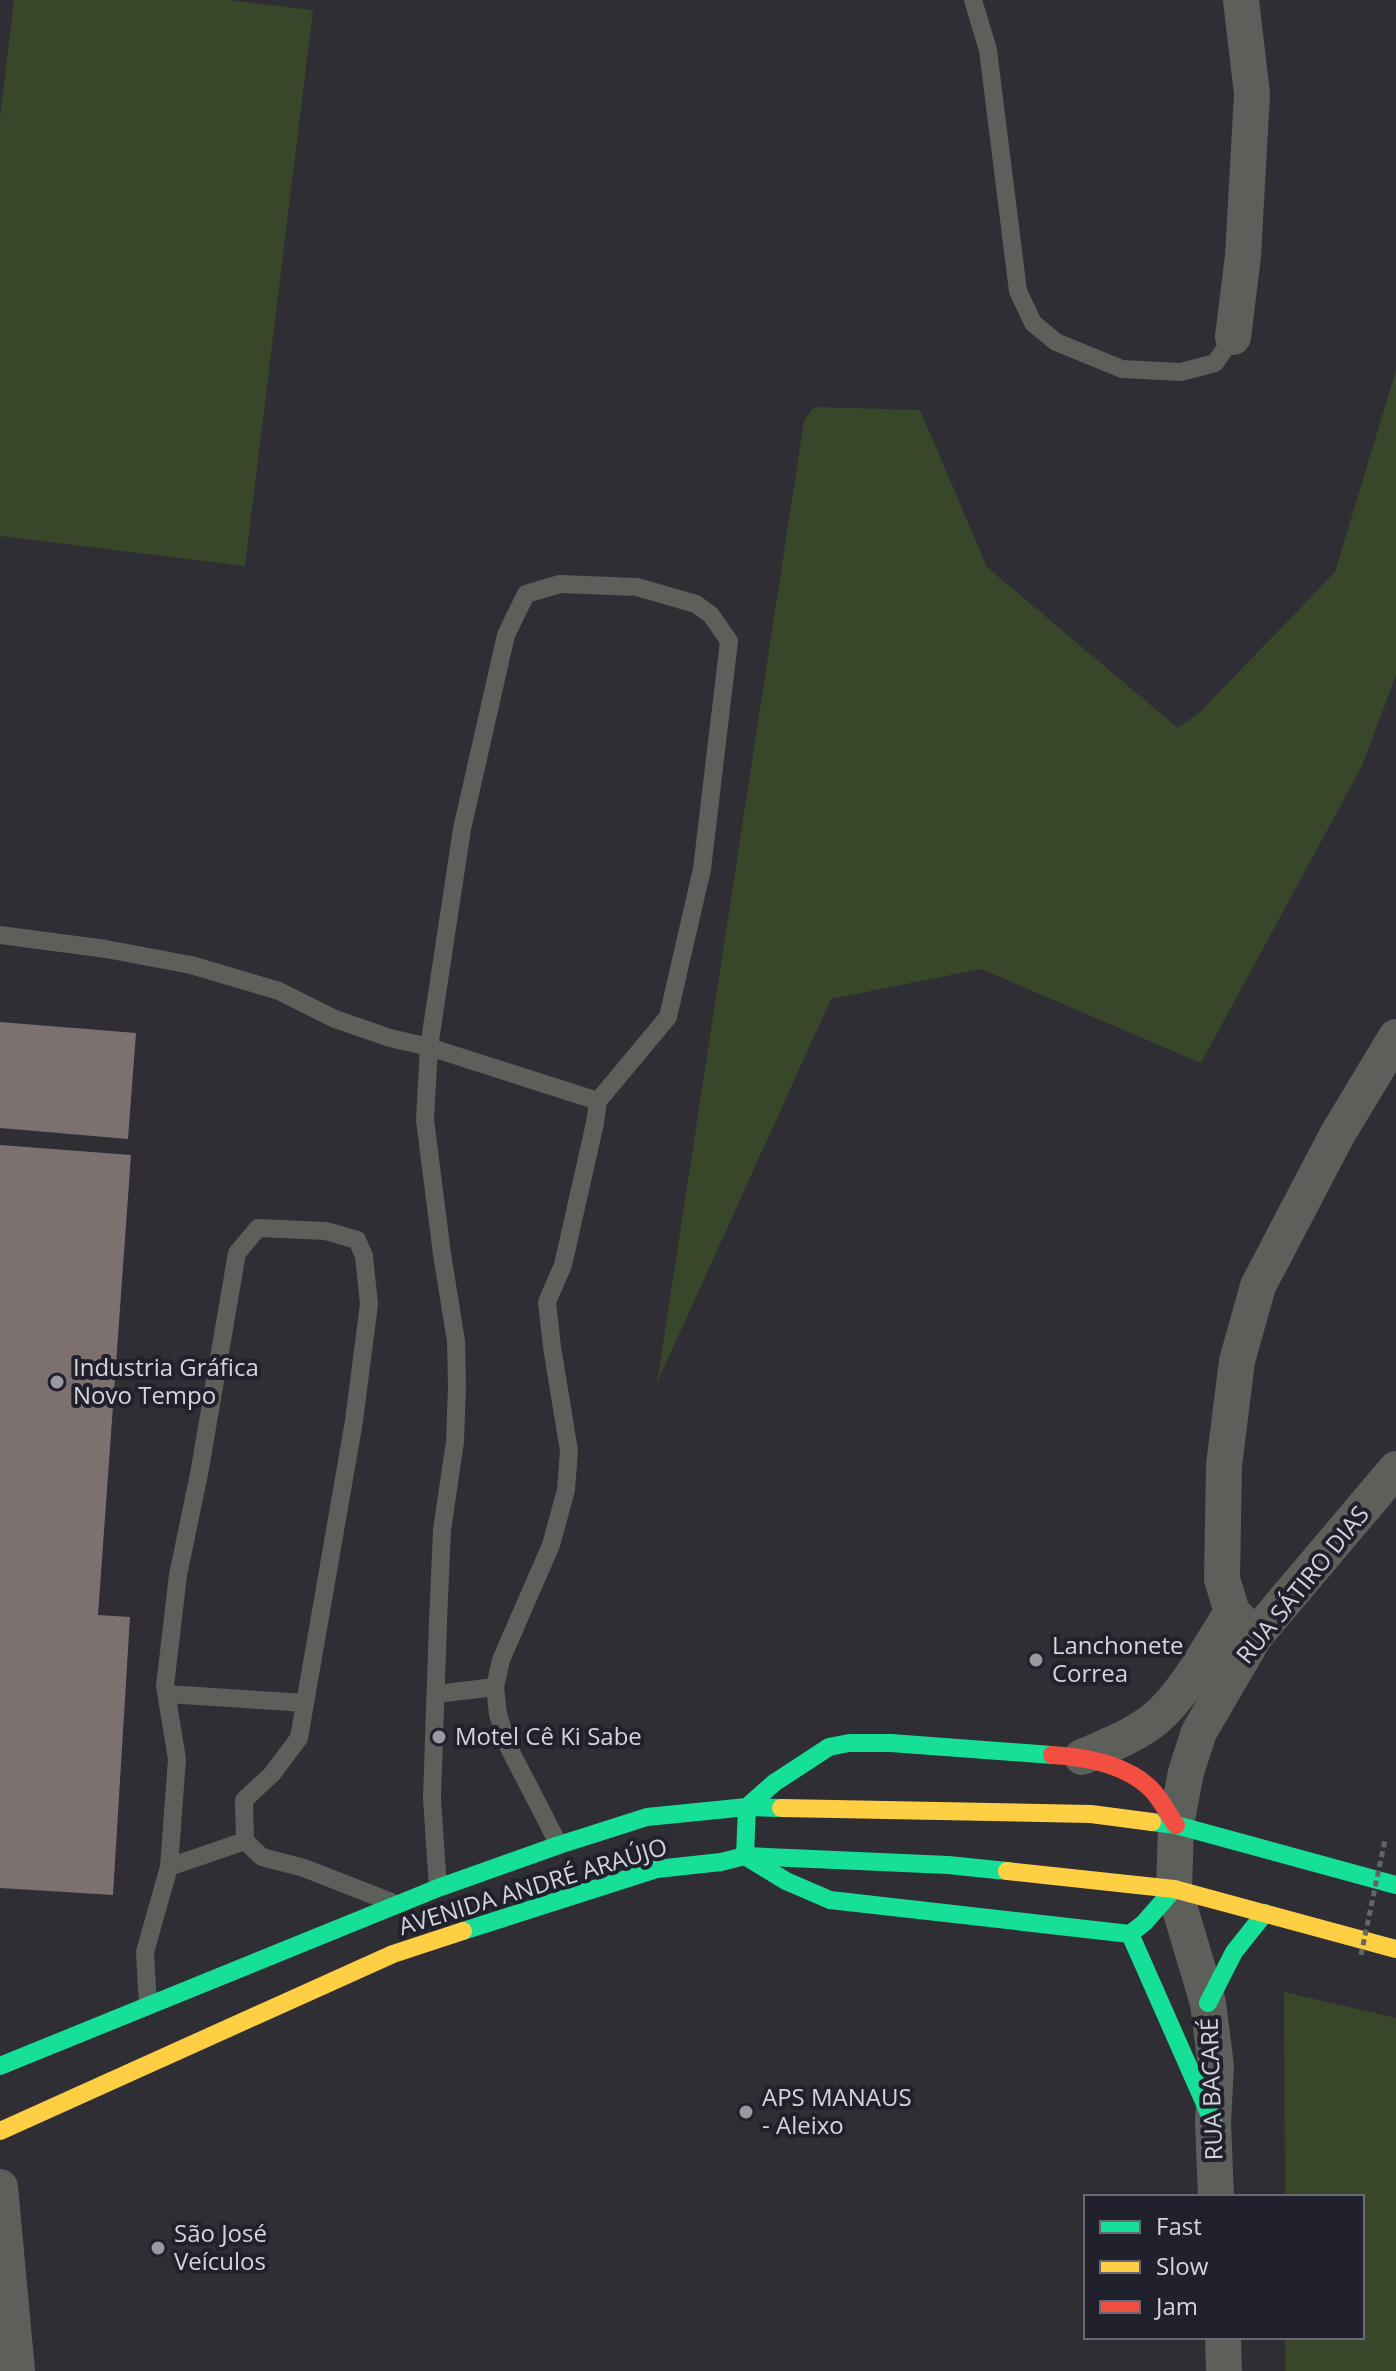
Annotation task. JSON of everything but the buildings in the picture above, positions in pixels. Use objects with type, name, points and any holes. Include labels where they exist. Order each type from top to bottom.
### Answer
[{"type":"main road","points":[[1174,1889],[1130,1934],[830,1900],[791,1886],[745,1856],[747,1807],[809,1758],[829,1747],[849,1743],[891,1743],[1082,1757],[1127,1772],[1151,1789],[1176,1825]]},
{"type":"main road","name":"AVENIDA ANDRÉ ARAÚJO","points":[[0,2066],[438,1888],[647,1817],[747,1807],[1091,1814],[1176,1825],[1396,1885]]},
{"type":"main road","name":"AVENIDA ANDRÉ ARAÚJO","points":[[0,2131],[393,1954],[657,1869],[721,1862],[745,1856],[948,1865],[1174,1889],[1396,1949]]},
{"type":"main road","points":[[1208,2003],[1234,1952],[1265,1913]]},
{"type":"main road","points":[[1130,1934],[1213,2122]]},
{"type":"street","points":[[1233,337],[1243,256],[1252,94],[1241,0]]},
{"type":"street","points":[[1244,1624],[1222,1579],[1221,1555],[1224,1465],[1237,1361],[1258,1286],[1337,1135],[1396,1037]]},
{"type":"street","name":"RUA SÁTIRO DIAS","points":[[1082,1757],[1154,1721],[1396,1469]]},
{"type":"street","name":"RUA SÁTIRO DIAS","points":[[1174,1889],[1176,1825],[1186,1772],[1199,1732],[1244,1624]]},
{"type":"street","name":"RUA BACARÉ","points":[[1174,1889],[1208,2003],[1216,2066],[1213,2122],[1216,2195]]},
{"type":"street","points":[[0,2187],[17,2371]]},
{"type":"street","points":[[1223,2339],[1224,2371]]},
{"type":"lane","points":[[973,0],[988,50],[1018,291],[1033,323],[1056,342],[1122,369],[1181,372],[1215,363],[1233,337]]},
{"type":"lane","points":[[438,1888],[432,1798],[442,1530],[455,1442],[457,1372],[456,1341],[425,1120],[429,1047],[462,829],[506,635],[526,594],[560,584],[637,587],[696,604],[711,615],[729,641],[702,869],[668,1017],[598,1101],[563,1265],[547,1302],[569,1451],[566,1490],[551,1545],[501,1660],[495,1687],[498,1714],[508,1746],[559,1845]]},
{"type":"lane","points":[[0,935],[106,949],[191,965],[279,991],[335,1019],[390,1038],[429,1047],[598,1101]]},
{"type":"lane","points":[[148,2006],[145,1952],[169,1867],[177,1759],[165,1686],[178,1575],[199,1474],[237,1253],[258,1228],[326,1231],[357,1240],[364,1256],[369,1304],[351,1436],[299,1738],[272,1774],[244,1800],[245,1841],[262,1857],[304,1868],[398,1904]]},
{"type":"lane","points":[[436,1694],[495,1687]]},
{"type":"lane","points":[[167,1694],[305,1703]]},
{"type":"lane","points":[[169,1867],[245,1841]]},
{"type":"path","points":[[1361,1955],[1385,1840]]},
{"type":"green space","points":[[14,0],[227,0],[313,10],[245,566],[0,536],[0,118]]},
{"type":"green space","points":[[1396,370],[1396,675],[1362,766],[1201,1063],[981,969],[831,999],[657,1383],[804,421],[814,407],[920,410],[987,567],[1178,728],[1201,711],[1335,572]]},
{"type":"green space","points":[[1284,1992],[1396,2018],[1396,2371],[1285,2371],[1285,2339],[1364,2339],[1364,2195],[1285,2195]]},
{"type":"traffic: fast","points":[[1052,1755],[891,1743],[849,1743],[829,1747],[774,1783],[747,1807],[745,1856],[786,1881],[830,1900],[1130,1934],[1174,1889]]},
{"type":"traffic: fast","points":[[0,2066],[438,1888],[559,1845],[647,1817],[747,1807],[781,1808]]},
{"type":"traffic: fast","points":[[1152,1822],[1176,1825],[1396,1885]]},
{"type":"traffic: fast","points":[[463,1931],[657,1869],[721,1862],[745,1856],[948,1865],[1007,1871]]},
{"type":"traffic: fast","points":[[1208,2003],[1234,1952],[1265,1913]]},
{"type":"traffic: fast","points":[[1130,1934],[1213,2122]]},
{"type":"traffic: slow","points":[[781,1808],[1091,1814],[1152,1822]]},
{"type":"traffic: slow","points":[[1007,1871],[1174,1889],[1396,1949]]},
{"type":"traffic: slow","points":[[0,2131],[393,1954],[463,1931]]},
{"type":"traffic: jam","points":[[1052,1755],[1091,1760],[1130,1773],[1155,1793],[1176,1825]]},
{"type":"place","name":"Industria Gráfica Novo Tempo","points":[[57,1382]]},
{"type":"place","name":"Lanchonete Correa","points":[[1036,1660]]},
{"type":"place","name":"Motel Cê Ki Sabe","points":[[439,1737]]},
{"type":"place","name":"APS MANAUS - Aleixo","points":[[746,2112]]},
{"type":"place","name":"São José Veículos","points":[[158,2248]]}]
